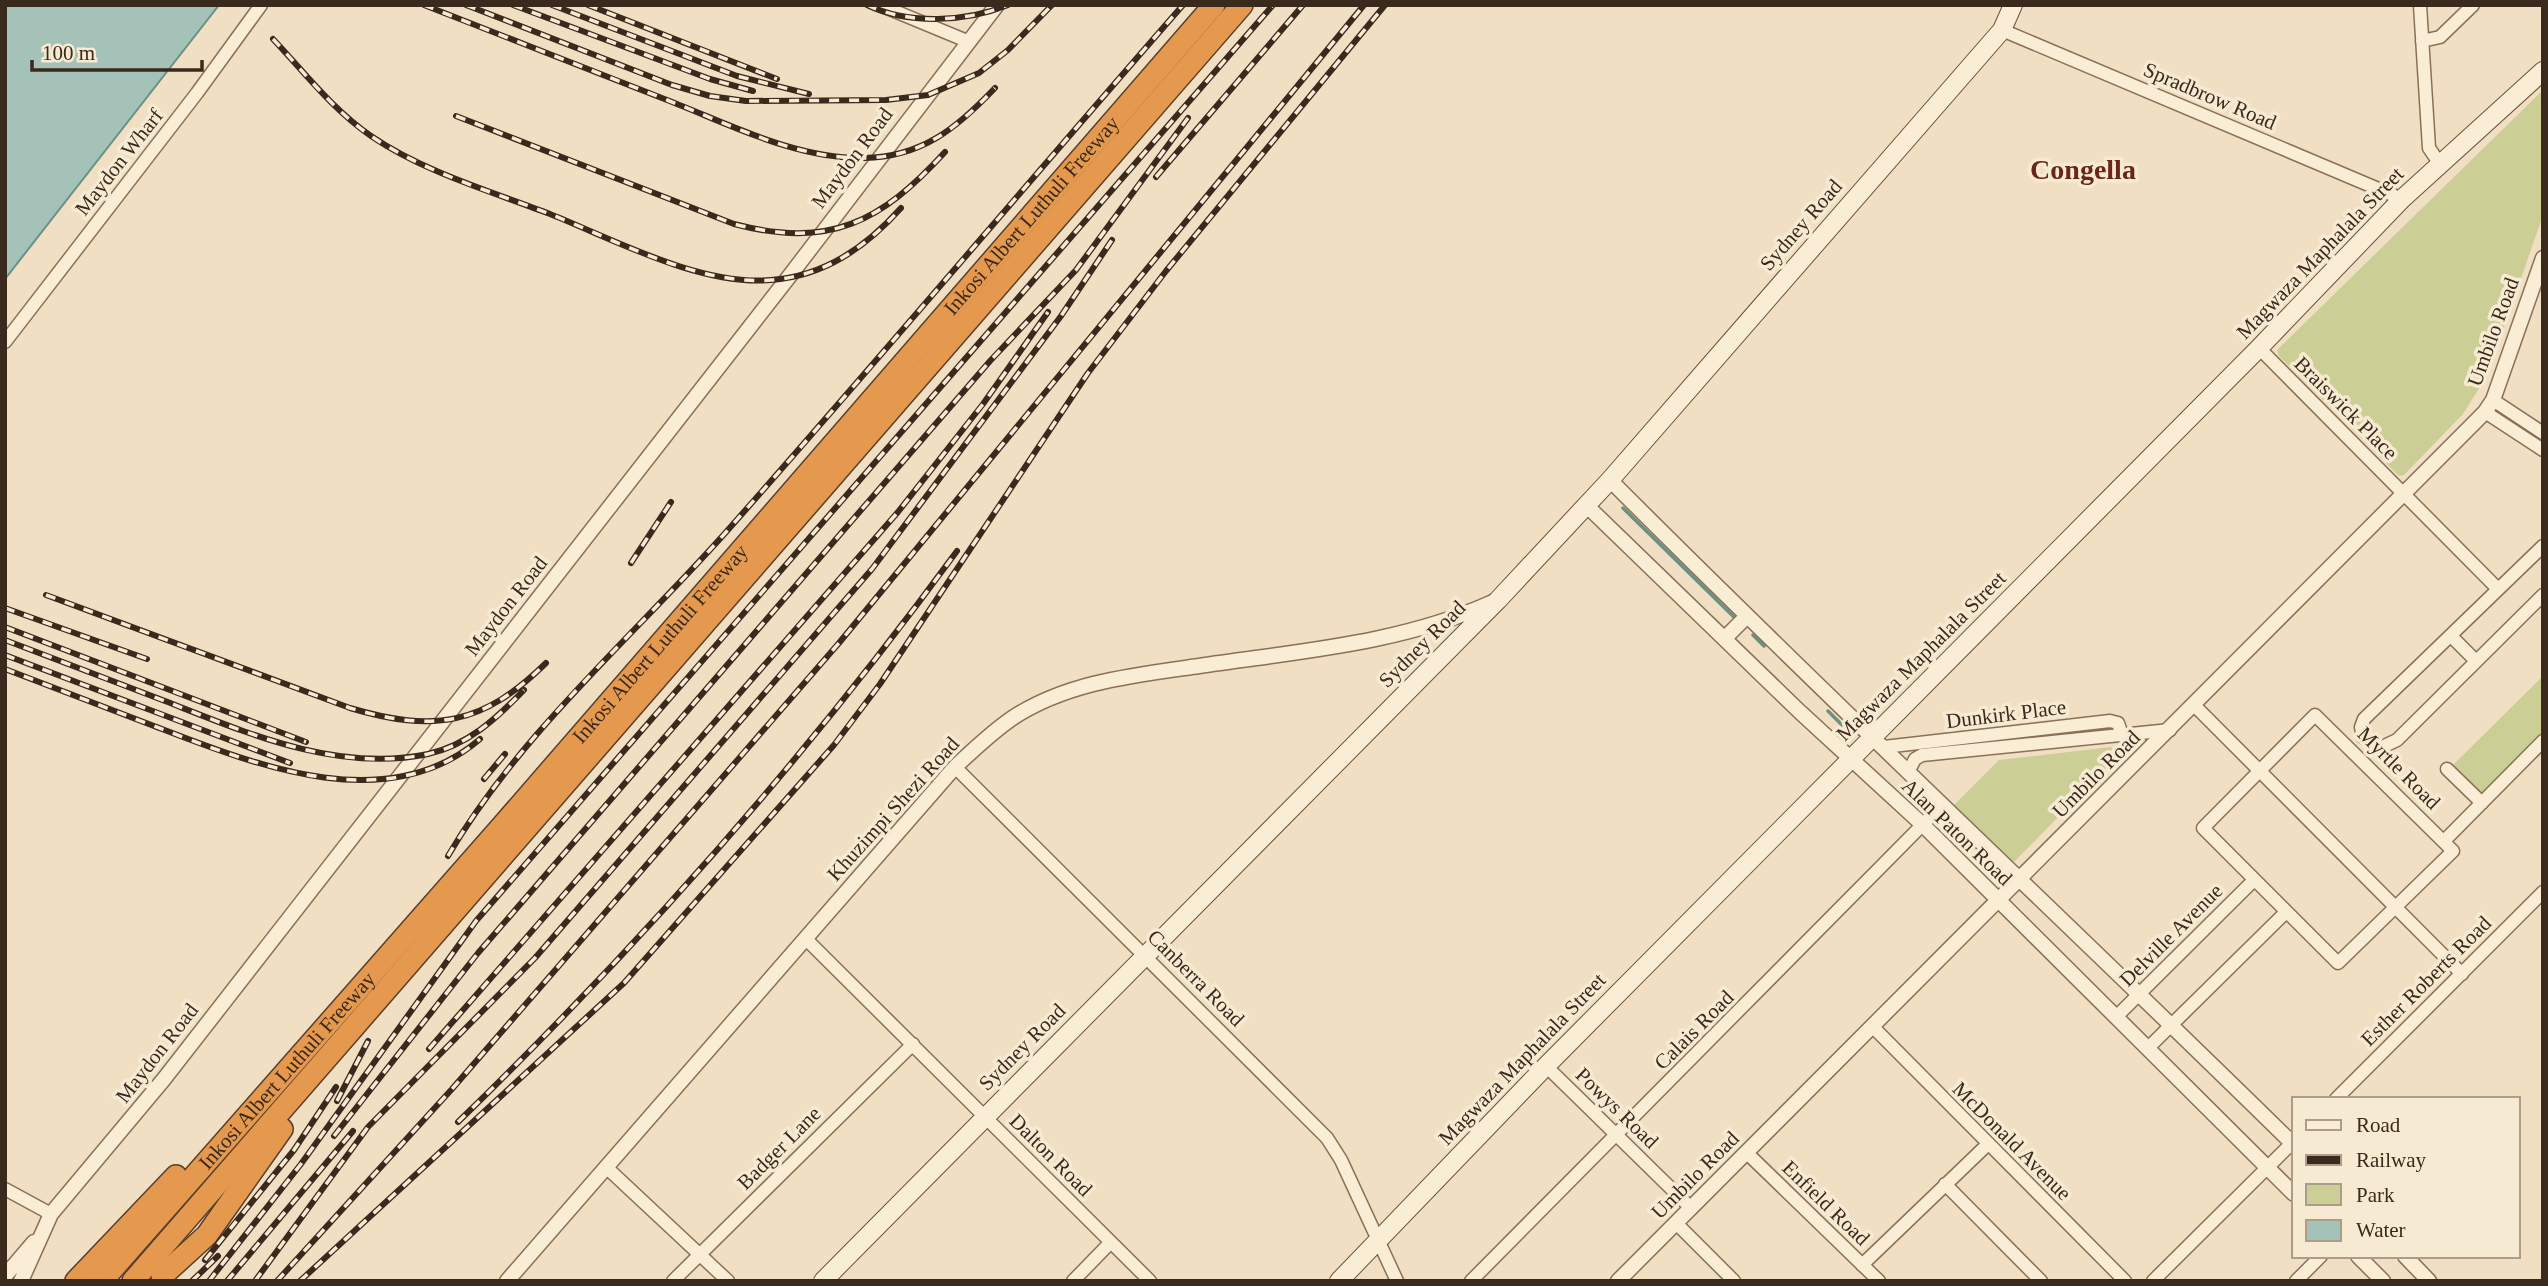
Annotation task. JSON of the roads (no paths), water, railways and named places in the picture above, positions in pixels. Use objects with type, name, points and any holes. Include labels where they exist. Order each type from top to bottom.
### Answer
[{"type":"highway","name":"Inkosi Albert Luthuli Freeway","points":[[102,1281],[1214,5]]},
{"type":"highway","name":"Inkosi Albert Luthuli Freeway","points":[[133,1281],[1242,5]]},
{"type":"highway","points":[[76,1281],[227,1122],[318,1034]]},
{"type":"highway","points":[[162,1276],[208,1235],[284,1127],[308,1082]]},
{"type":"main road","name":"Sydney Road","points":[[823,1281],[1498,600],[1587,505],[2002,30],[2013,5]]},
{"type":"main road","name":"Magwaza Maphalala Street","points":[[1339,1281],[1546,1066],[1850,760],[1878,742],[2402,199],[2543,71]]},
{"type":"street","name":"Maydon Wharf","points":[[5,342],[197,93],[261,5]]},
{"type":"street","points":[[880,5],[967,41]]},
{"type":"street","name":"Maydon Road","points":[[21,1281],[51,1214],[156,1089],[540,598],[997,5]]},
{"type":"street","points":[[2420,5],[2429,148],[2440,164]]},
{"type":"street","points":[[2422,41],[2440,37],[2473,5]]},
{"type":"street","name":"Spradbrow Road","points":[[2002,30],[2402,199]]},
{"type":"street","name":"Umbilo Road","points":[[1618,1281],[2195,706],[2484,412],[2493,400],[2542,259]]},
{"type":"street","name":"Braiswick Place","points":[[2259,348],[2498,589]]},
{"type":"street","points":[[2493,400],[2543,433]]},
{"type":"street","points":[[2484,412],[2543,450]]},
{"type":"street","name":"Alan Paton Road","points":[[1610,480],[1746,617],[2022,878],[2138,994],[2292,1141]]},
{"type":"street","name":"Alan Paton Road","points":[[1587,505],[1850,760],[1923,825],[2292,1192]]},
{"type":"street","points":[[2543,546],[2364,719],[2361,732],[2369,744],[2380,748],[2397,740],[2543,595]]},
{"type":"street","name":"Khuzimpi Shezi Road","points":[[507,1281],[955,767],[1013,718],[1086,685],[1130,675],[1378,640],[1443,623],[1498,600]]},
{"type":"street","points":[[1725,638],[1746,617]]},
{"type":"street","points":[[2451,636],[2476,661]]},
{"type":"street","points":[[2195,706],[2462,974]]},
{"type":"street","name":"Myrtle Road","points":[[2319,715],[2445,840],[2453,849],[2451,854],[2338,963],[2253,881],[2203,828],[2314,716],[2319,715]]},
{"type":"street","name":"Dunkirk Place","points":[[1878,742],[2006,741],[2030,731],[2113,721],[2118,723],[2122,735]]},
{"type":"street","points":[[1908,772],[1915,759],[1922,755],[2006,741],[2032,745],[2169,730]]},
{"type":"street","points":[[2030,731],[2032,745]]},
{"type":"street","points":[[2445,840],[2543,741]]},
{"type":"street","name":"Canberra Road","points":[[955,767],[1327,1138],[1397,1281]]},
{"type":"street","points":[[2447,769],[2482,803]]},
{"type":"street","name":"Calais Road","points":[[1471,1281],[1942,805]]},
{"type":"street","name":"Delville Avenue","points":[[2116,1017],[2253,881]]},
{"type":"street","name":"Esther Roberts Road","points":[[2338,1097],[2543,892]]},
{"type":"street","points":[[2147,1048],[2285,913]]},
{"type":"street","name":"Dalton Road","points":[[805,938],[1150,1281]]},
{"type":"street","name":"McDonald Avenue","points":[[1873,1027],[2125,1281]]},
{"type":"street","name":"Badger Lane","points":[[673,1281],[913,1044]]},
{"type":"street","name":"Powys Road","points":[[1546,1066],[1691,1208]]},
{"type":"street","points":[[1863,1265],[1988,1144]]},
{"type":"street","points":[[2153,1281],[2292,1145]]},
{"type":"street","name":"Enfield Road","points":[[1747,1153],[1879,1281]]},
{"type":"street","points":[[606,1167],[728,1281]]},
{"type":"street","points":[[1945,1184],[2041,1281]]},
{"type":"street","points":[[5,1189],[51,1214]]},
{"type":"street","points":[[1676,1223],[1734,1281]]},
{"type":"street","name":"Maydon Road","points":[[5,1276],[44,1230]]},
{"type":"street","points":[[1073,1281],[1111,1242]]},
{"type":"street","points":[[2296,1281],[2319,1258]]},
{"type":"street","points":[[2360,1258],[2383,1281]]},
{"type":"street","points":[[2407,1258],[2430,1281]]},
{"type":"water","points":[[5,5],[219,5],[5,279]]},
{"type":"waterway","points":[[1623,508],[1736,619]]},
{"type":"waterway","points":[[1753,635],[1764,646]]},
{"type":"waterway","points":[[1828,711],[1842,725]]},
{"type":"railway","points":[[424,5],[763,138],[813,153],[838,157],[885,156],[921,146],[967,116],[995,88]]},
{"type":"railway","points":[[466,5],[672,85],[710,96],[746,101],[886,100],[928,95],[979,73],[1008,50],[1052,5]]},
{"type":"railway","points":[[513,5],[710,79],[753,91]]},
{"type":"railway","points":[[552,5],[737,76],[809,94]]},
{"type":"railway","points":[[588,5],[777,79]]},
{"type":"railway","points":[[867,5],[901,16],[938,19],[974,15],[1008,5]]},
{"type":"railway","points":[[448,856],[477,811],[543,727],[727,531],[1183,5]]},
{"type":"railway","points":[[209,1281],[301,1164],[476,921],[1273,5]]},
{"type":"railway","points":[[1156,177],[1303,5]]},
{"type":"railway","points":[[277,1281],[452,1089],[839,643],[1364,5]]},
{"type":"railway","points":[[300,1281],[624,983],[834,745],[880,684],[1088,373],[1166,271],[1385,5]]},
{"type":"railway","points":[[273,39],[344,115],[391,149],[458,180],[687,269],[744,280],[771,280],[809,273],[859,247],[901,208]]},
{"type":"railway","points":[[456,116],[734,224],[768,231],[826,231],[852,224],[899,196],[945,152]]},
{"type":"railway","points":[[334,1136],[478,953],[990,361],[1076,270],[1188,118]]},
{"type":"railway","points":[[255,1281],[368,1127],[535,958],[872,569],[1061,316],[1112,240]]},
{"type":"railway","points":[[429,1049],[898,512],[983,404],[1048,312]]},
{"type":"railway","points":[[631,563],[671,502]]},
{"type":"railway","points":[[458,1122],[591,987],[720,847],[842,702],[957,551]]},
{"type":"railway","points":[[46,595],[350,708],[407,720],[456,718],[478,711],[501,700],[546,663]]},
{"type":"railway","points":[[5,608],[147,659]]},
{"type":"railway","points":[[5,627],[306,742]]},
{"type":"railway","points":[[5,640],[260,737],[326,754],[360,758],[394,758],[442,750],[481,730],[524,690]]},
{"type":"railway","points":[[5,655],[290,763]]},
{"type":"railway","points":[[5,669],[193,741],[276,768],[319,777],[362,780],[404,776],[443,763],[480,739]]},
{"type":"railway","points":[[484,779],[505,754]]},
{"type":"railway","points":[[337,1101],[368,1041]]},
{"type":"railway","points":[[205,1260],[294,1150],[336,1087]]},
{"type":"railway","points":[[227,1281],[353,1131]]},
{"type":"railway","points":[[192,1281],[218,1256]]},
{"type":"district","name":"Congella","points":[[2083,169]]}]
